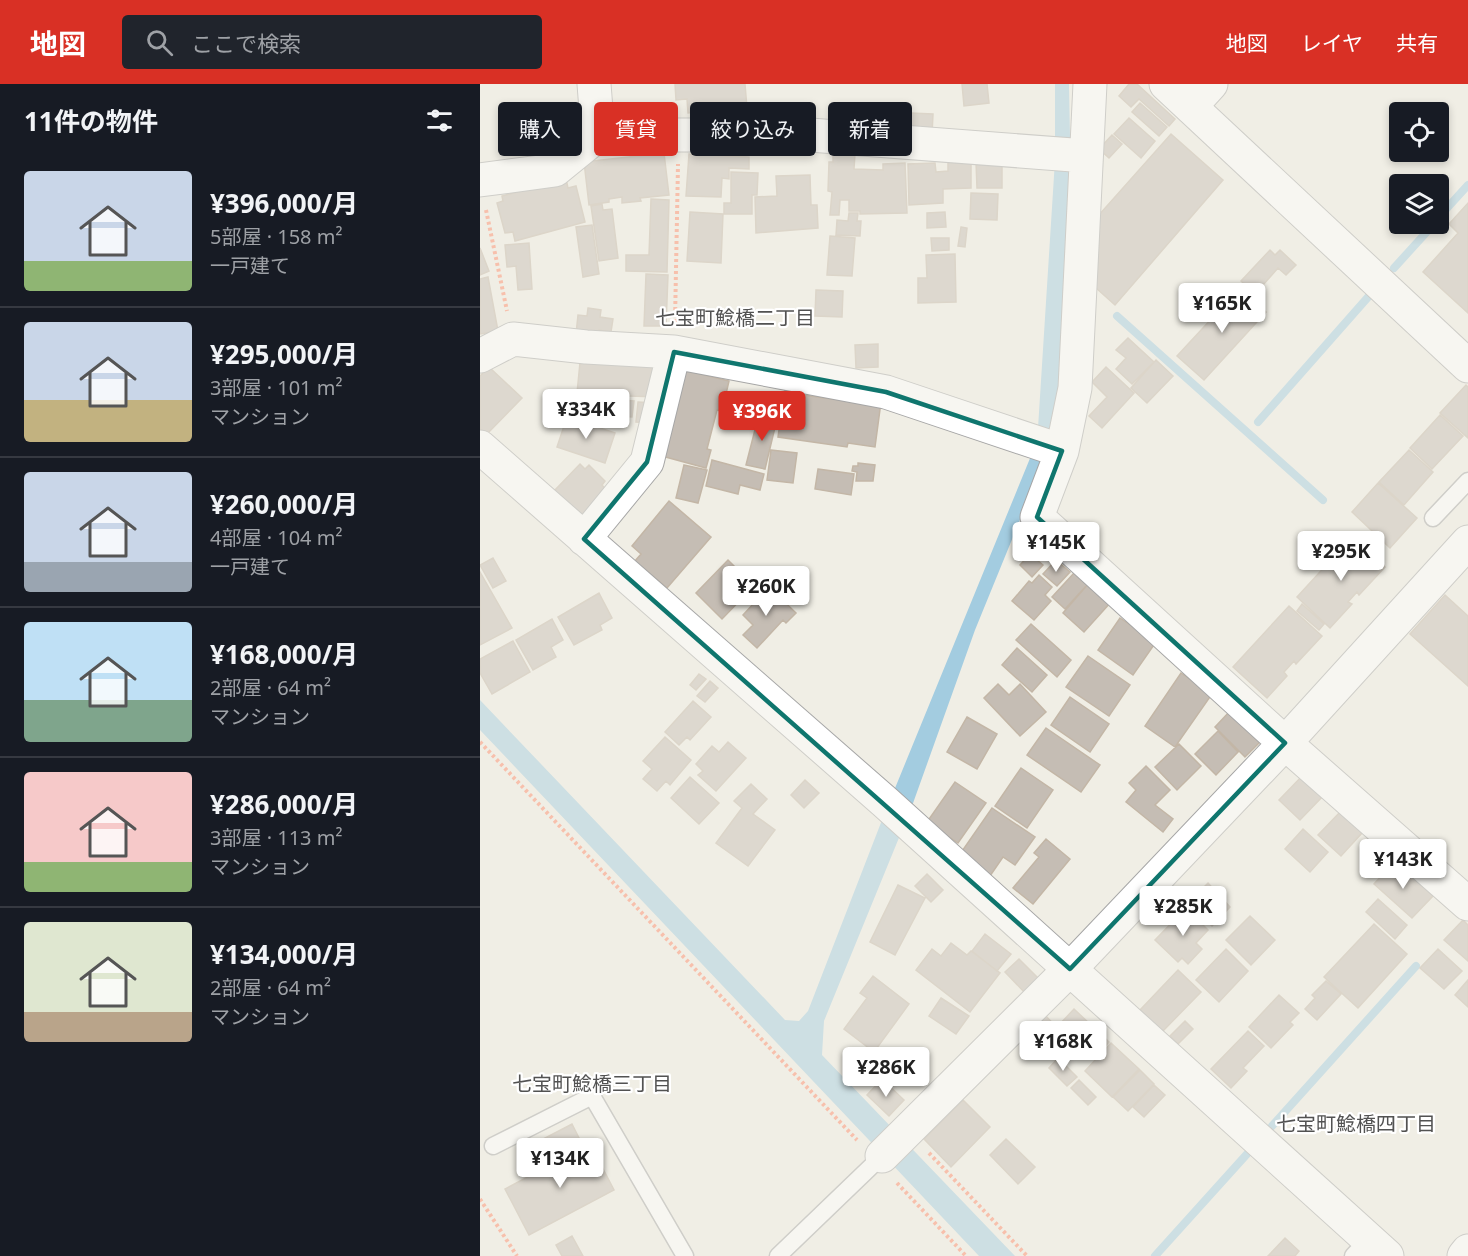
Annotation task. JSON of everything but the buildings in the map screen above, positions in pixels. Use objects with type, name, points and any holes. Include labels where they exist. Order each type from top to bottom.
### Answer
[{"type":"street","points":[[594,84],[595,102]]},
{"type":"street","points":[[1090,84],[1071,154],[1075,388],[1048,447],[1037,517],[1285,743],[1468,904]]},
{"type":"street","points":[[1166,84],[1201,95],[1468,366]]},
{"type":"street","points":[[679,136],[810,135],[1071,154]]},
{"type":"street","points":[[480,180],[555,170],[594,138]]},
{"type":"street","points":[[480,356],[513,339],[586,347],[674,352],[886,392],[1048,447]]},
{"type":"street","points":[[584,539],[647,462],[674,352]]},
{"type":"street","points":[[480,447],[885,802],[1070,969],[1370,1250]]},
{"type":"street","points":[[893,1145],[1070,969],[1285,743],[1468,542]]},
{"type":"street","points":[[1464,1256],[1468,1251]]},
{"type":"lane","points":[[1433,519],[1468,481]]},
{"type":"lane","points":[[493,1146],[592,1096],[685,1256]]},
{"type":"lane","points":[[778,1256],[893,1145]]},
{"type":"path","points":[[674,352],[679,136]]},
{"type":"path","points":[[480,180],[513,339]]},
{"type":"path","points":[[480,742],[893,1145],[1027,1256]]},
{"type":"path","points":[[893,1145],[966,1256]]},
{"type":"path","points":[[480,1198],[517,1256]]},
{"type":"highlighted area","points":[[674,352],[886,392],[1062,451],[1037,517],[1285,743],[1070,969],[584,539],[647,462]]},
{"type":"water","points":[[1055,84],[1069,84],[1071,189],[1057,410],[1044,461],[975,630],[912,806],[824,1021],[822,1055],[1015,1256],[979,1256],[480,730],[480,700],[785,1020],[799,1021],[808,1011],[882,820],[1033,451],[1038,428],[1055,160]]},
{"type":"waterway","points":[[1449,206],[1468,185]]},
{"type":"waterway","points":[[1394,268],[1425,234]]},
{"type":"waterway","points":[[1258,422],[1369,296]]},
{"type":"waterway","points":[[1117,316],[1323,500]]},
{"type":"waterway","points":[[1272,1126],[1416,966]]},
{"type":"waterway","points":[[1155,1256],[1247,1154]]},
{"type":"district","name":"七宝町鯰橋二丁目","points":[[735,318]]},
{"type":"district","name":"七宝町鯰橋三丁目","points":[[592,1084]]},
{"type":"district","name":"七宝町鯰橋四丁目","points":[[1356,1124]]}]
